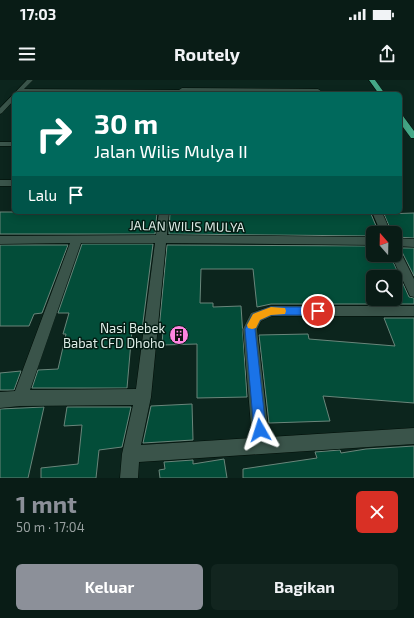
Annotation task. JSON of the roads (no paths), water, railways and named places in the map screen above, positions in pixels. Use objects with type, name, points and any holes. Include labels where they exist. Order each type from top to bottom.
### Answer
[{"type":"highway","points":[[372,80],[381,92]]},
{"type":"highway","points":[[402,121],[414,136]]},
{"type":"street","points":[[18,92],[30,80]]},
{"type":"street","points":[[76,92],[317,90]]},
{"type":"street","points":[[0,112],[12,98]]},
{"type":"street","points":[[0,144],[12,144]]},
{"type":"street","points":[[0,183],[12,183]]},
{"type":"street","points":[[129,478],[131,454],[143,397],[164,214]]},
{"type":"street","points":[[378,214],[383,226]]},
{"type":"street","name":"JALAN WILIS MULYA","points":[[0,240],[161,239],[366,242]]},
{"type":"street","points":[[20,398],[76,240]]},
{"type":"street","points":[[402,242],[414,242]]},
{"type":"street","points":[[400,262],[414,292]]},
{"type":"street","points":[[261,445],[250,329],[256,317],[271,311],[414,311]]},
{"type":"street","points":[[0,400],[20,398],[143,397]]},
{"type":"street","points":[[131,454],[414,436]]},
{"type":"place","name":"Nasi Bebek Babat CFD Dhoho","points":[[179,335]]}]
